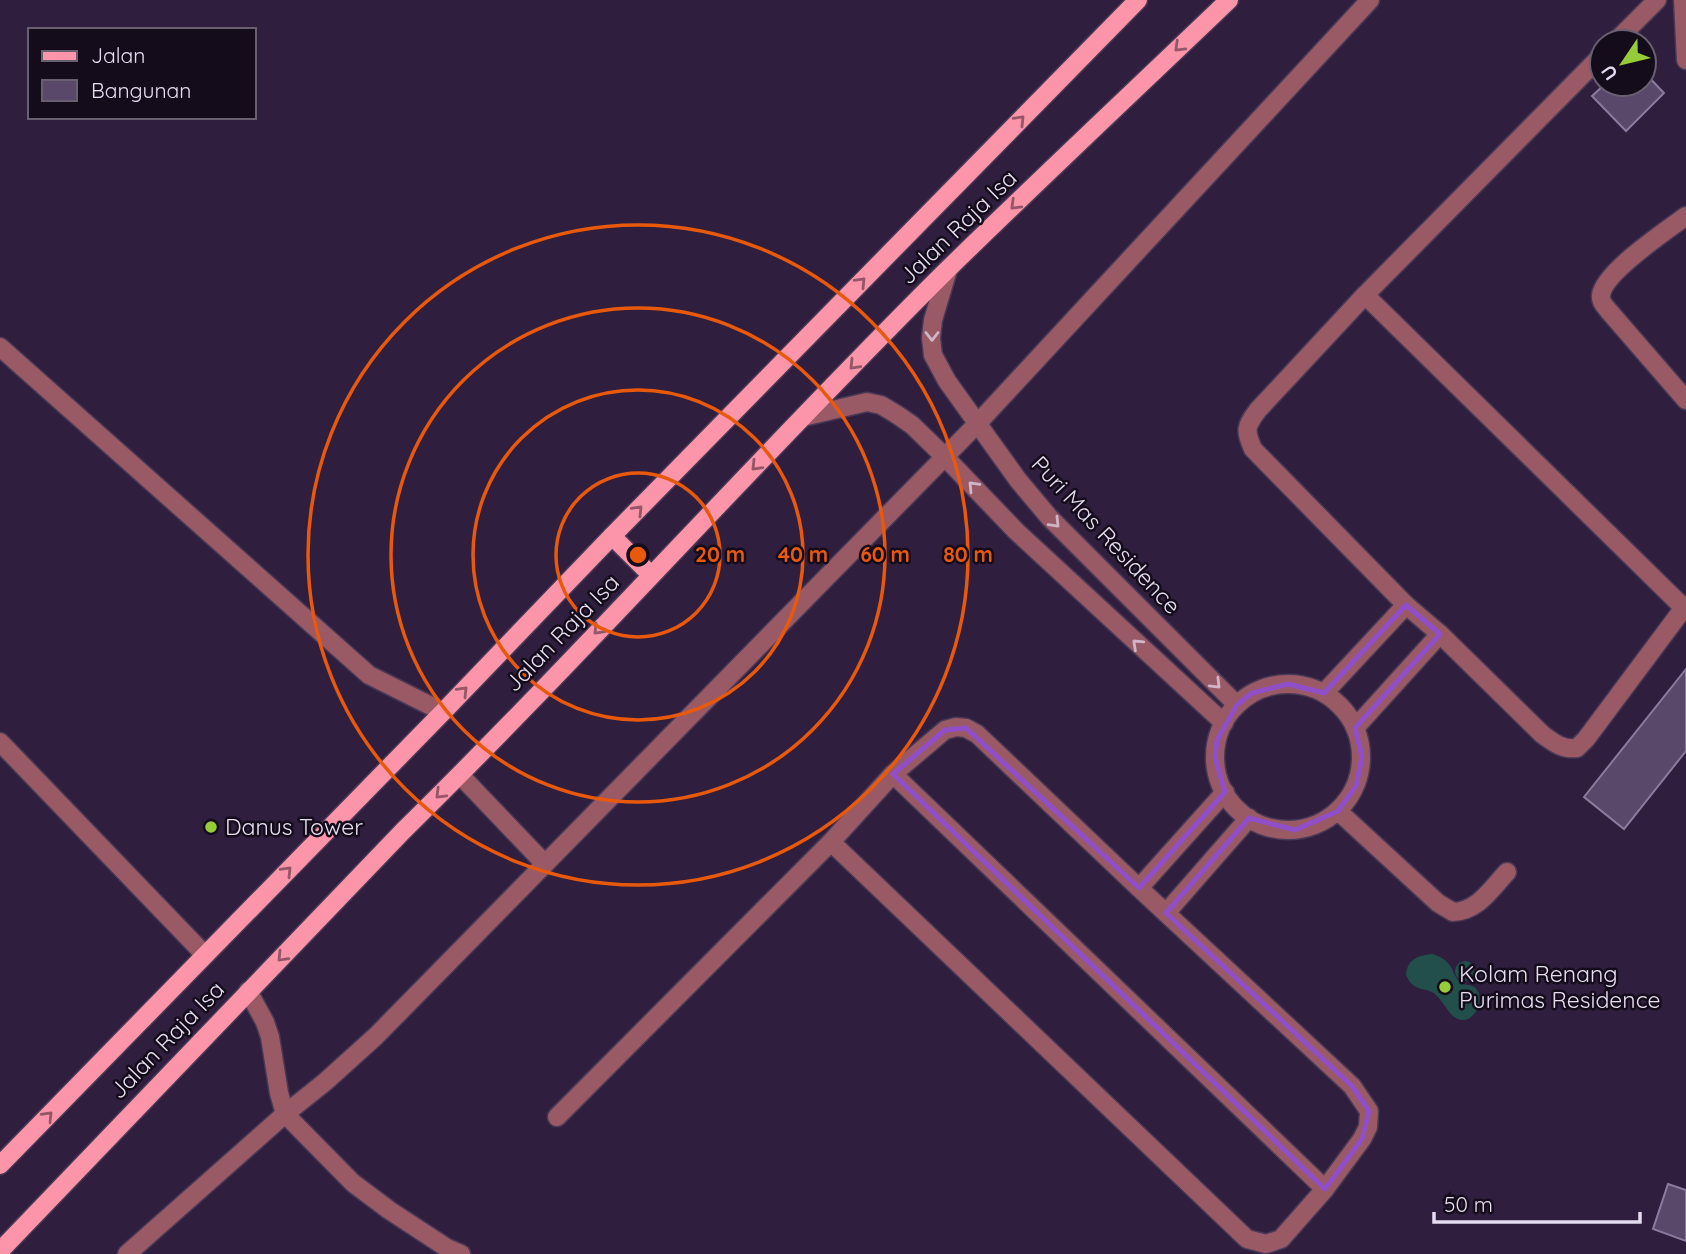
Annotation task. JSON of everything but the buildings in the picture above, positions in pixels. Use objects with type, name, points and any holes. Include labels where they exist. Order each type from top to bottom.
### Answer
[{"type":"main road","name":"Jalan Raja Isa","points":[[0,1165],[1138,0]]},
{"type":"main road","name":"Jalan Raja Isa","points":[[0,1251],[803,417],[948,270],[1229,0]]},
{"type":"main road","points":[[611,537],[651,575]]},
{"type":"street","points":[[127,1254],[376,1036],[977,424],[1370,0]]},
{"type":"street","points":[[1629,28],[1657,0]]},
{"type":"street","points":[[1683,0],[1686,60]]},
{"type":"street","points":[[1365,295],[1685,606],[1577,748],[1559,746],[1543,735],[1440,634],[1406,605],[1253,449],[1247,433],[1248,423],[1258,410],[1365,295],[1588,69]]},
{"type":"street","points":[[1686,216],[1625,263],[1604,286],[1601,300],[1686,400]]},
{"type":"street","name":"Puri Mas Residence","points":[[948,270],[933,320],[931,338],[933,355],[947,382],[1018,480],[1049,517],[1237,705]]},
{"type":"street","points":[[0,347],[369,675],[443,712]]},
{"type":"street","points":[[803,417],[867,402],[881,405],[912,425],[1016,531],[1224,723]]},
{"type":"street","points":[[1324,693],[1406,605]]},
{"type":"street","points":[[1355,728],[1440,634]]},
{"type":"street","points":[[1288,684],[1306,686],[1324,693],[1342,708],[1355,728],[1362,757],[1356,786],[1338,811],[1318,824],[1295,830],[1271,828],[1249,818],[1235,807],[1224,792],[1215,757],[1217,740],[1224,723],[1237,705],[1252,693],[1269,686],[1288,684]]},
{"type":"street","points":[[557,1117],[831,842],[893,774],[945,730],[956,727],[966,728],[976,734],[1352,1086],[1369,1111],[1368,1127],[1362,1139],[1325,1189],[1281,1239],[1266,1244],[1247,1239],[831,842]]},
{"type":"street","points":[[0,742],[205,956]]},
{"type":"street","points":[[893,774],[1325,1189]]},
{"type":"street","points":[[460,775],[545,864]]},
{"type":"street","points":[[1139,888],[1224,792]]},
{"type":"street","points":[[1338,811],[1438,902],[1453,912],[1469,909],[1481,901],[1507,872]]},
{"type":"street","points":[[1166,913],[1249,818]]},
{"type":"street","points":[[248,991],[265,1022],[270,1038],[285,1114],[353,1184],[447,1248],[461,1254]]},
{"type":"highlighted area","points":[[1406,605],[1440,634],[1355,728],[1362,757],[1356,786],[1338,811],[1295,830],[1249,818],[1166,913],[1352,1086],[1369,1111],[1362,1139],[1325,1189],[893,774],[945,730],[966,728],[1139,888],[1225,792],[1215,757],[1217,740],[1237,705],[1252,693],[1288,684],[1324,693]]},
{"type":"shaded area","name":"Kolam Renang Purimas Residence","points":[[1433,954],[1447,962],[1463,984],[1477,990],[1480,1000],[1473,1016],[1468,1019],[1455,1017],[1436,995],[1415,986],[1406,975],[1411,962]]},
{"type":"shaded area","name":"Kolam Renang Purimas Residence","points":[[1465,961],[1472,964],[1475,971],[1472,978],[1465,981],[1458,978],[1455,971],[1458,964]]},
{"type":"place","name":"Danus Tower","points":[[211,827]]},
{"type":"place","name":"Kolam Renang Purimas Residence","points":[[1445,987]]}]
